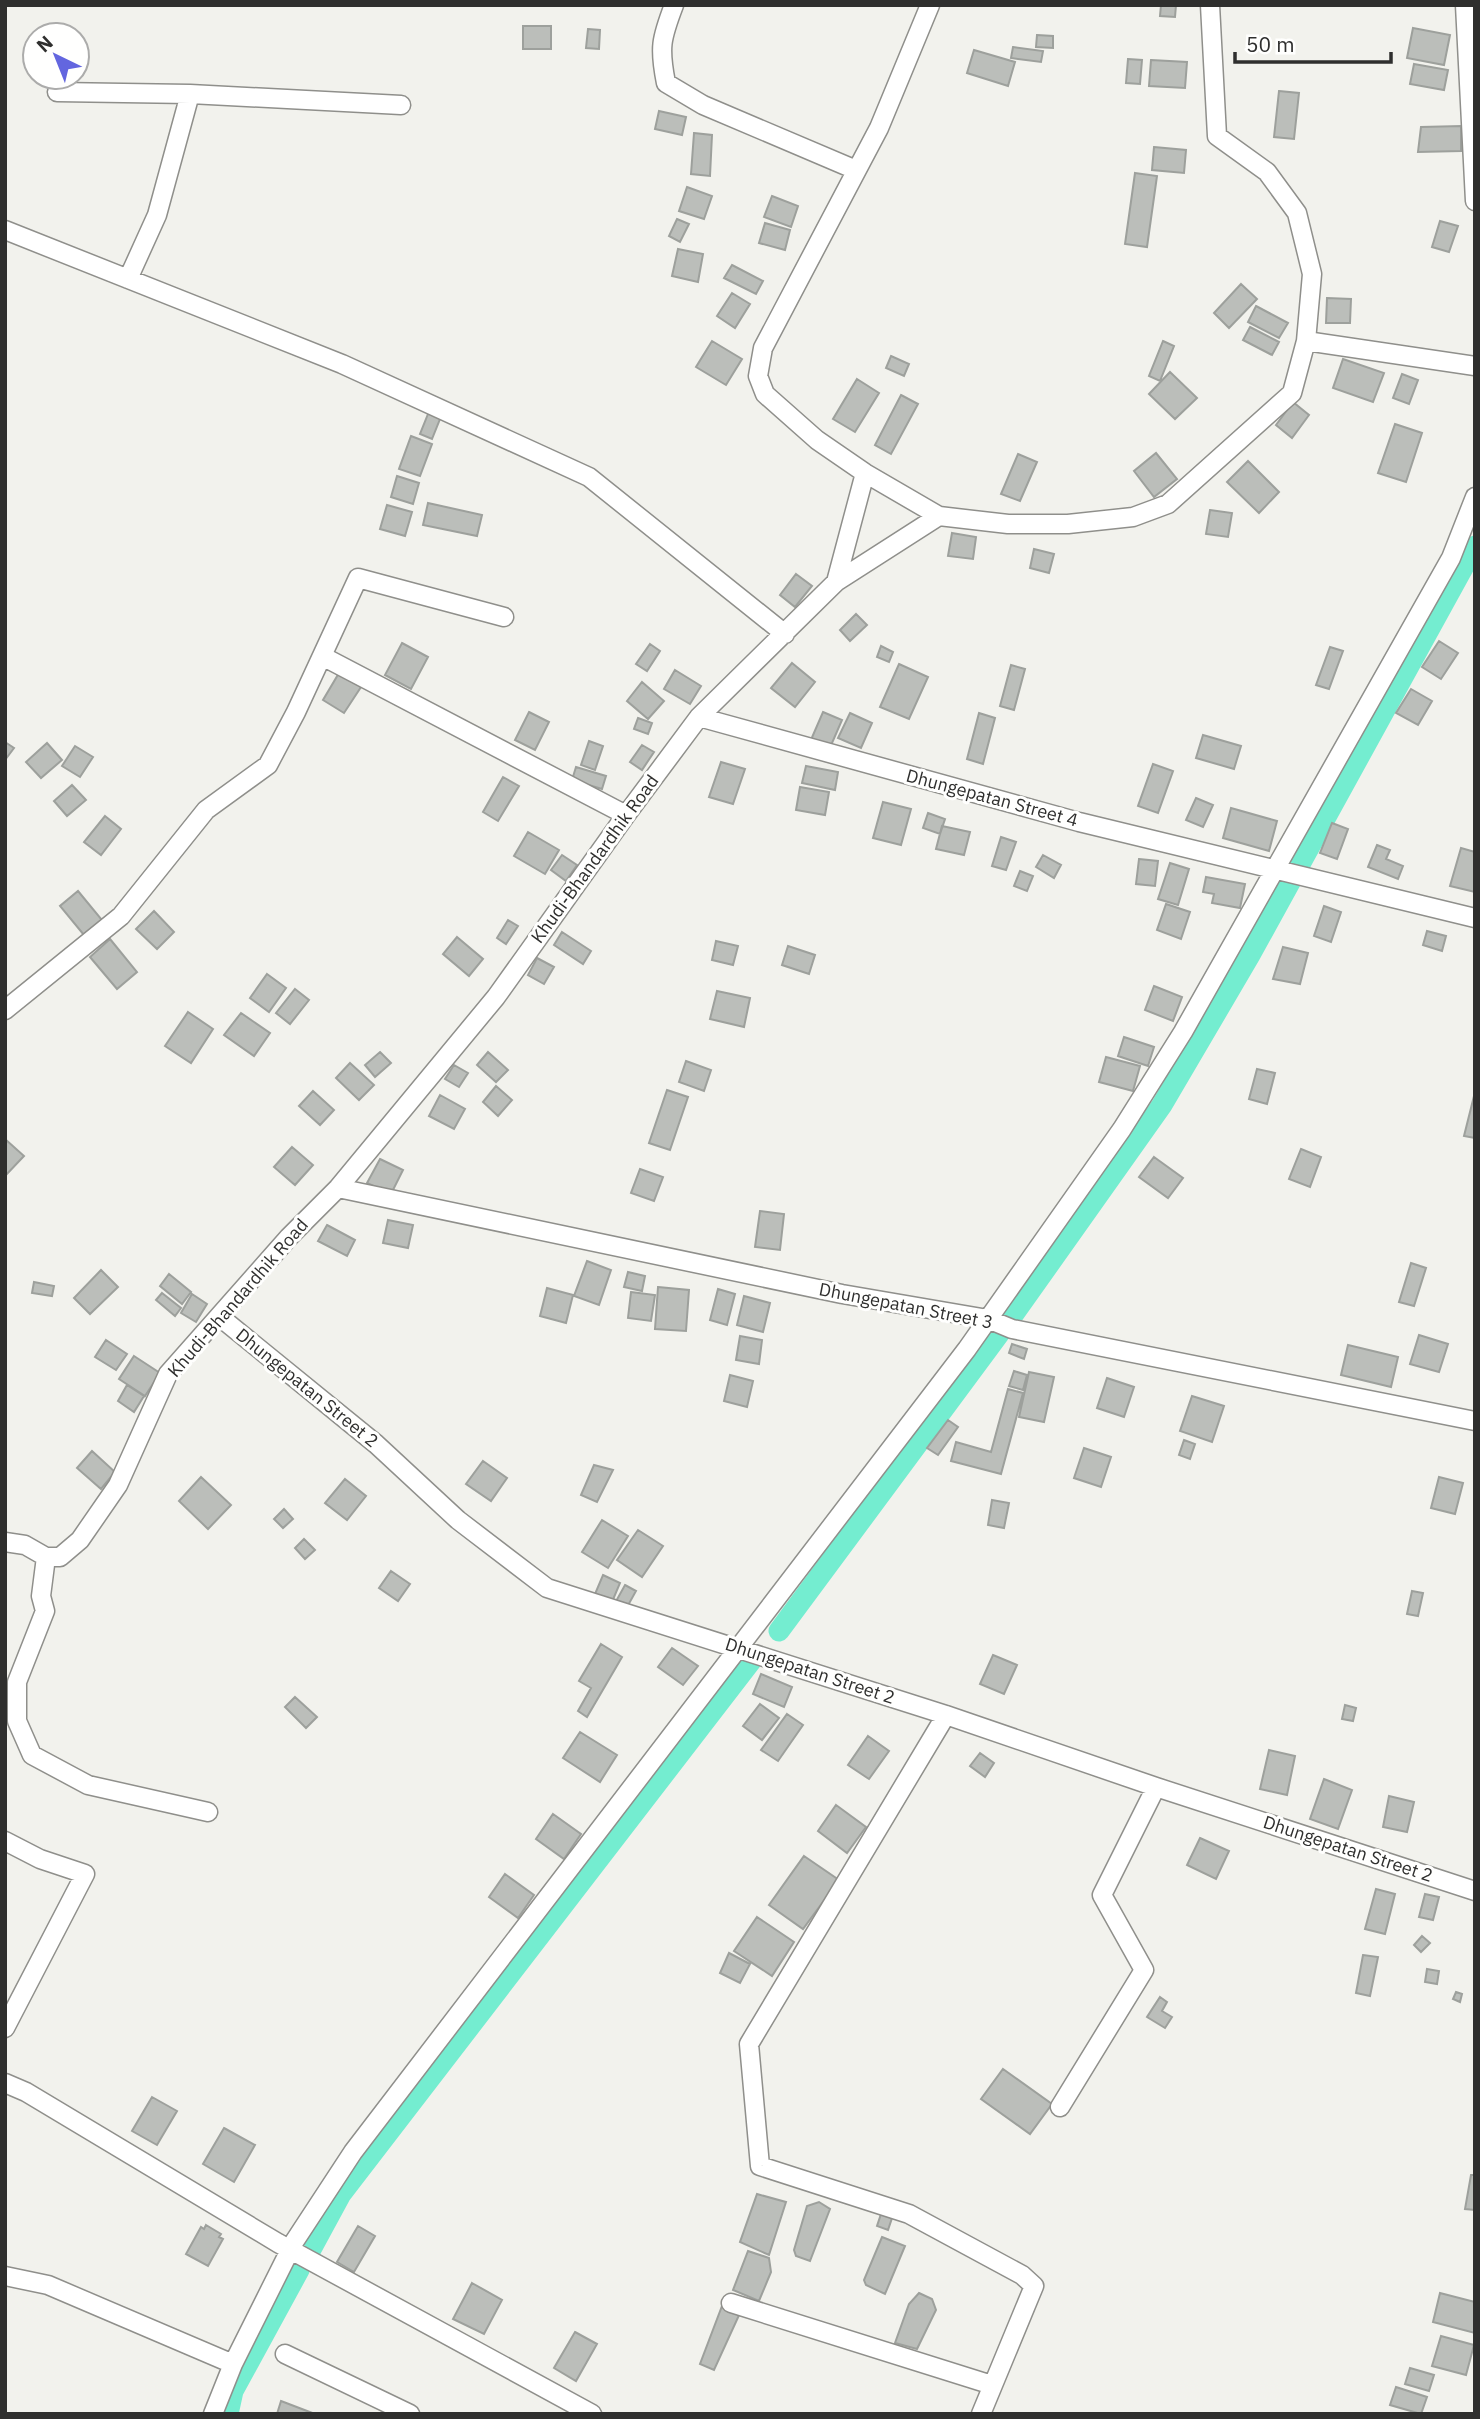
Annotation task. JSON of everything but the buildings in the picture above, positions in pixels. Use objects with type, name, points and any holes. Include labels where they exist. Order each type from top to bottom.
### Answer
[{"type":"street","points":[[674,5],[660,54],[666,83],[703,105],[856,170]]},
{"type":"street","points":[[930,5],[879,128],[763,348],[758,376],[765,394],[817,440],[939,516],[1008,524],[1068,524],[1133,517],[1168,504],[1292,393],[1306,341],[1312,274],[1297,213],[1267,172],[1217,136],[1210,5]]},
{"type":"street","points":[[1465,5],[1475,201]]},
{"type":"street","points":[[57,92],[190,94],[401,105]]},
{"type":"street","points":[[128,279],[157,215],[190,94]]},
{"type":"street","points":[[5,230],[342,364],[589,477],[785,634]]},
{"type":"street","points":[[1306,341],[1475,366]]},
{"type":"street","points":[[836,582],[865,472]]},
{"type":"street","points":[[213,2414],[233,2364],[290,2250],[353,2152],[988,1319],[1142,1096],[1288,872],[1451,558],[1475,497]]},
{"type":"street","name":"Khudi-Bhandardhik Road","points":[[46,1557],[60,1557],[80,1540],[118,1485],[168,1374],[289,1237],[338,1188],[496,998],[699,717],[836,582],[939,516]]},
{"type":"street","points":[[5,1010],[121,916],[206,810],[268,765],[296,712],[358,578],[504,617]]},
{"type":"street","points":[[322,656],[626,815]]},
{"type":"street","name":"Dhungepatan Street 4","points":[[699,717],[1079,822],[1475,918]]},
{"type":"street","name":"Dhungepatan Street 3","points":[[338,1188],[842,1294],[988,1319],[1012,1329],[1475,1421]]},
{"type":"street","name":"Dhungepatan Street 2","points":[[220,1317],[376,1444],[458,1520],[547,1588],[739,1647],[1475,1891]]},
{"type":"street","points":[[5,1542],[25,1545],[46,1557],[41,1596],[45,1611],[17,1682],[17,1721],[32,1755],[88,1785],[208,1812]]},
{"type":"street","points":[[946,1715],[749,2044],[760,2166],[909,2214],[1021,2275],[1034,2286],[981,2414]]},
{"type":"street","points":[[1060,2107],[1144,1970],[1102,1895],[1156,1787]]},
{"type":"street","points":[[5,1841],[40,1859],[85,1874],[5,2028]]},
{"type":"street","points":[[5,2083],[26,2092],[290,2250],[592,2414]]},
{"type":"street","points":[[5,2276],[48,2285],[233,2364]]},
{"type":"street","points":[[731,2303],[992,2385]]},
{"type":"street","points":[[285,2354],[410,2414]]},
{"type":"waterway","points":[[1011,1318],[1162,1105],[1250,955],[1475,546]]},
{"type":"waterway","points":[[779,1631],[999,1334]]},
{"type":"waterway","points":[[309,2253],[341,2194],[751,1661]]},
{"type":"waterway","points":[[228,2414],[233,2391],[299,2270]]}]
